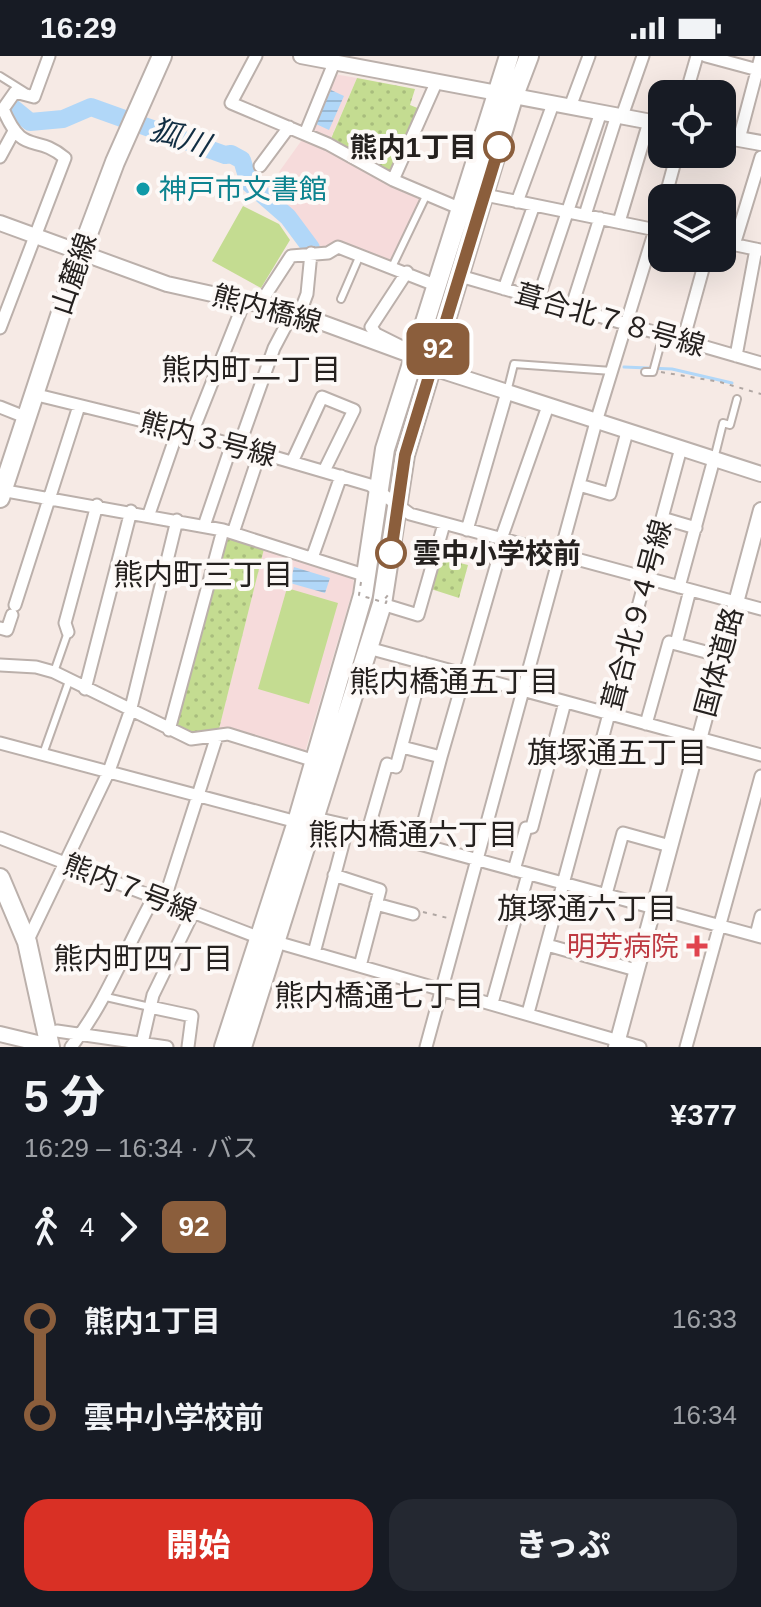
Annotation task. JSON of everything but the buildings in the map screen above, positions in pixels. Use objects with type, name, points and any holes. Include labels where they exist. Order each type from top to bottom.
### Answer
[{"type":"main road","name":"山麓線","points":[[0,493],[80,255],[162,56]]},
{"type":"main road","points":[[242,1047],[268,940],[306,820],[383,602],[405,455],[485,195],[509,56]]},
{"type":"main road","points":[[306,820],[315,761],[364,579],[385,449],[459,208],[504,96],[529,56]]},
{"type":"main road","points":[[0,878],[5,899],[27,942],[51,1039]]},
{"type":"main road","points":[[224,1047],[268,940]]},
{"type":"street","points":[[0,328],[5,296],[65,158],[52,147],[31,144],[13,133],[3,109],[15,92],[34,97],[49,56]]},
{"type":"street","points":[[256,56],[231,103],[305,134],[426,196],[459,208]]},
{"type":"street","points":[[301,56],[648,121]]},
{"type":"street","points":[[570,107],[589,56]]},
{"type":"street","points":[[585,215],[643,56]]},
{"type":"street","points":[[690,80],[697,56]]},
{"type":"street","points":[[706,56],[758,70]]},
{"type":"street","points":[[739,139],[761,56]]},
{"type":"street","points":[[305,134],[334,63]]},
{"type":"street","points":[[393,180],[436,83]]},
{"type":"street","points":[[517,202],[553,104]]},
{"type":"street","points":[[538,299],[601,112]]},
{"type":"street","points":[[260,166],[289,127]]},
{"type":"street","points":[[0,157],[13,133]]},
{"type":"street","points":[[736,138],[761,143]]},
{"type":"street","points":[[619,222],[648,144]]},
{"type":"street","points":[[736,223],[761,157]]},
{"type":"street","points":[[485,195],[648,228]]},
{"type":"street","points":[[504,289],[534,205]]},
{"type":"street","points":[[571,309],[600,218]]},
{"type":"street","name":"熊内橋線","points":[[0,223],[80,255],[167,284],[261,302],[296,313],[413,356],[433,368],[761,474]]},
{"type":"street","points":[[736,245],[759,249],[736,356]]},
{"type":"street","points":[[261,302],[291,256],[328,253],[338,247],[435,285]]},
{"type":"street","points":[[204,526],[274,348],[307,294],[311,253]]},
{"type":"street","points":[[426,1047],[596,422],[648,262]]},
{"type":"street","points":[[407,272],[371,327],[413,356]]},
{"type":"street","points":[[683,341],[702,272]]},
{"type":"street","name":"葺合北７８号線","points":[[460,276],[761,363]]},
{"type":"street","points":[[192,433],[245,300]]},
{"type":"street","points":[[467,530],[507,392]]},
{"type":"street","name":"熊内３号線","points":[[33,394],[260,452],[370,485],[410,514],[761,609]]},
{"type":"street","points":[[292,462],[322,397],[354,410],[324,471]]},
{"type":"street","points":[[0,628],[7,630],[79,406]]},
{"type":"street","points":[[418,843],[502,539],[548,406]]},
{"type":"street","points":[[0,407],[25,417]]},
{"type":"street","points":[[149,514],[178,430]]},
{"type":"street","points":[[579,485],[610,494],[627,432]]},
{"type":"street","name":"葺合北９４号線","points":[[528,1013],[681,448]]},
{"type":"street","points":[[169,730],[228,531],[260,452]]},
{"type":"street","points":[[676,644],[696,528],[714,459]]},
{"type":"street","points":[[312,558],[341,476]]},
{"type":"street","points":[[0,493],[97,505],[228,531],[312,558],[364,579]]},
{"type":"street","points":[[68,632],[65,623],[97,505]]},
{"type":"street","name":"国体道路","points":[[617,1044],[761,510]]},
{"type":"street","points":[[85,689],[131,511]]},
{"type":"street","points":[[662,518],[696,528]]},
{"type":"street","points":[[27,942],[109,771],[130,712],[177,520]]},
{"type":"street","points":[[383,602],[418,615],[444,524]]},
{"type":"street","points":[[646,724],[669,642],[721,656]]},
{"type":"street","points":[[368,648],[761,755]]},
{"type":"street","points":[[368,830],[387,764],[396,767],[424,663]]},
{"type":"street","points":[[0,665],[36,667],[54,672],[130,712],[200,740],[228,734],[315,761]]},
{"type":"street","points":[[514,870],[526,828],[532,827],[565,702]]},
{"type":"street","points":[[71,1047],[106,997],[124,952],[159,899],[201,794],[217,736]]},
{"type":"street","points":[[0,743],[306,820],[368,830],[758,936],[761,916]]},
{"type":"street","points":[[402,747],[441,757]]},
{"type":"street","points":[[686,1047],[761,776]]},
{"type":"street","points":[[314,953],[348,825]]},
{"type":"street","points":[[606,894],[623,833],[670,846]]},
{"type":"street","name":"熊内７号線","points":[[0,838],[268,940],[528,1013],[617,1044],[640,1047]]},
{"type":"street","points":[[492,1003],[528,874]]},
{"type":"street","points":[[334,875],[380,890],[360,966]]},
{"type":"street","points":[[376,904],[413,914]]},
{"type":"street","points":[[142,1043],[150,1007],[193,913]]},
{"type":"street","points":[[547,945],[636,970]]},
{"type":"street","points":[[150,1007],[192,1016],[188,1047]]},
{"type":"street","points":[[25,1037],[38,1030],[51,1039]]},
{"type":"street","points":[[0,1034],[51,1039],[81,1034],[167,1047]]},
{"type":"lane","points":[[0,76],[34,97]]},
{"type":"lane","points":[[392,267],[426,196]]},
{"type":"lane","points":[[341,299],[360,255]]},
{"type":"lane","points":[[645,372],[654,369],[663,335]]},
{"type":"lane","points":[[507,392],[514,364],[612,371]]},
{"type":"lane","points":[[714,459],[723,423],[730,425],[737,399]]},
{"type":"lane","points":[[54,672],[68,632]]},
{"type":"lane","points":[[43,754],[69,681]]},
{"type":"lane","points":[[106,997],[150,1007]]},
{"type":"path","points":[[654,369],[761,394]]},
{"type":"path","points":[[364,579],[359,595],[386,603],[388,595],[383,602]]},
{"type":"path","points":[[413,914],[415,910],[460,921]]},
{"type":"shaded area","points":[[334,74],[357,78],[330,140],[309,132]]},
{"type":"shaded area","points":[[304,137],[423,197],[390,265],[335,244],[325,251],[314,250],[302,228],[272,196],[285,177],[279,172]]},
{"type":"shaded area","points":[[265,545],[353,577],[354,586],[304,755],[218,733]]},
{"type":"green space","points":[[357,78],[415,89],[410,105],[420,109],[391,176],[330,141]]},
{"type":"green space","points":[[243,206],[279,224],[290,240],[261,288],[212,261]]},
{"type":"green space","points":[[225,533],[265,545],[218,733],[202,737],[173,729]]},
{"type":"green space","points":[[440,558],[468,565],[459,598],[431,589]]},
{"type":"green space","points":[[287,588],[338,603],[309,704],[258,689]]},
{"type":"water","points":[[331,90],[344,96],[329,130],[316,124]]},
{"type":"water","points":[[294,567],[330,578],[325,593],[290,583]]},
{"type":"waterway","name":"狐川","points":[[13,108],[30,122],[63,119],[91,107],[225,155],[231,154],[242,160],[249,183],[288,217],[311,248]]},
{"type":"waterway","name":"狐川","points":[[624,367],[672,369],[732,383]]},
{"type":"bus line","name":"92","points":[[391,553],[405,455],[499,147]]},
{"type":"place","name":"熊内1丁目","points":[[499,147]]},
{"type":"place","name":"神戸市文書館","points":[[143,189]]},
{"type":"place","name":"雲中小学校前","points":[[391,553]]},
{"type":"place","name":"明芳病院","points":[[697,946]]},
{"type":"district","name":"熊内町二丁目","points":[[251,369]]},
{"type":"district","name":"熊内町三丁目","points":[[203,574]]},
{"type":"district","name":"熊内橋通五丁目","points":[[454,681]]},
{"type":"district","name":"旗塚通五丁目","points":[[617,752]]},
{"type":"district","name":"熊内橋通六丁目","points":[[413,834]]},
{"type":"district","name":"旗塚通六丁目","points":[[587,908]]},
{"type":"district","name":"熊内町四丁目","points":[[143,958]]},
{"type":"district","name":"熊内橋通七丁目","points":[[379,995]]}]
